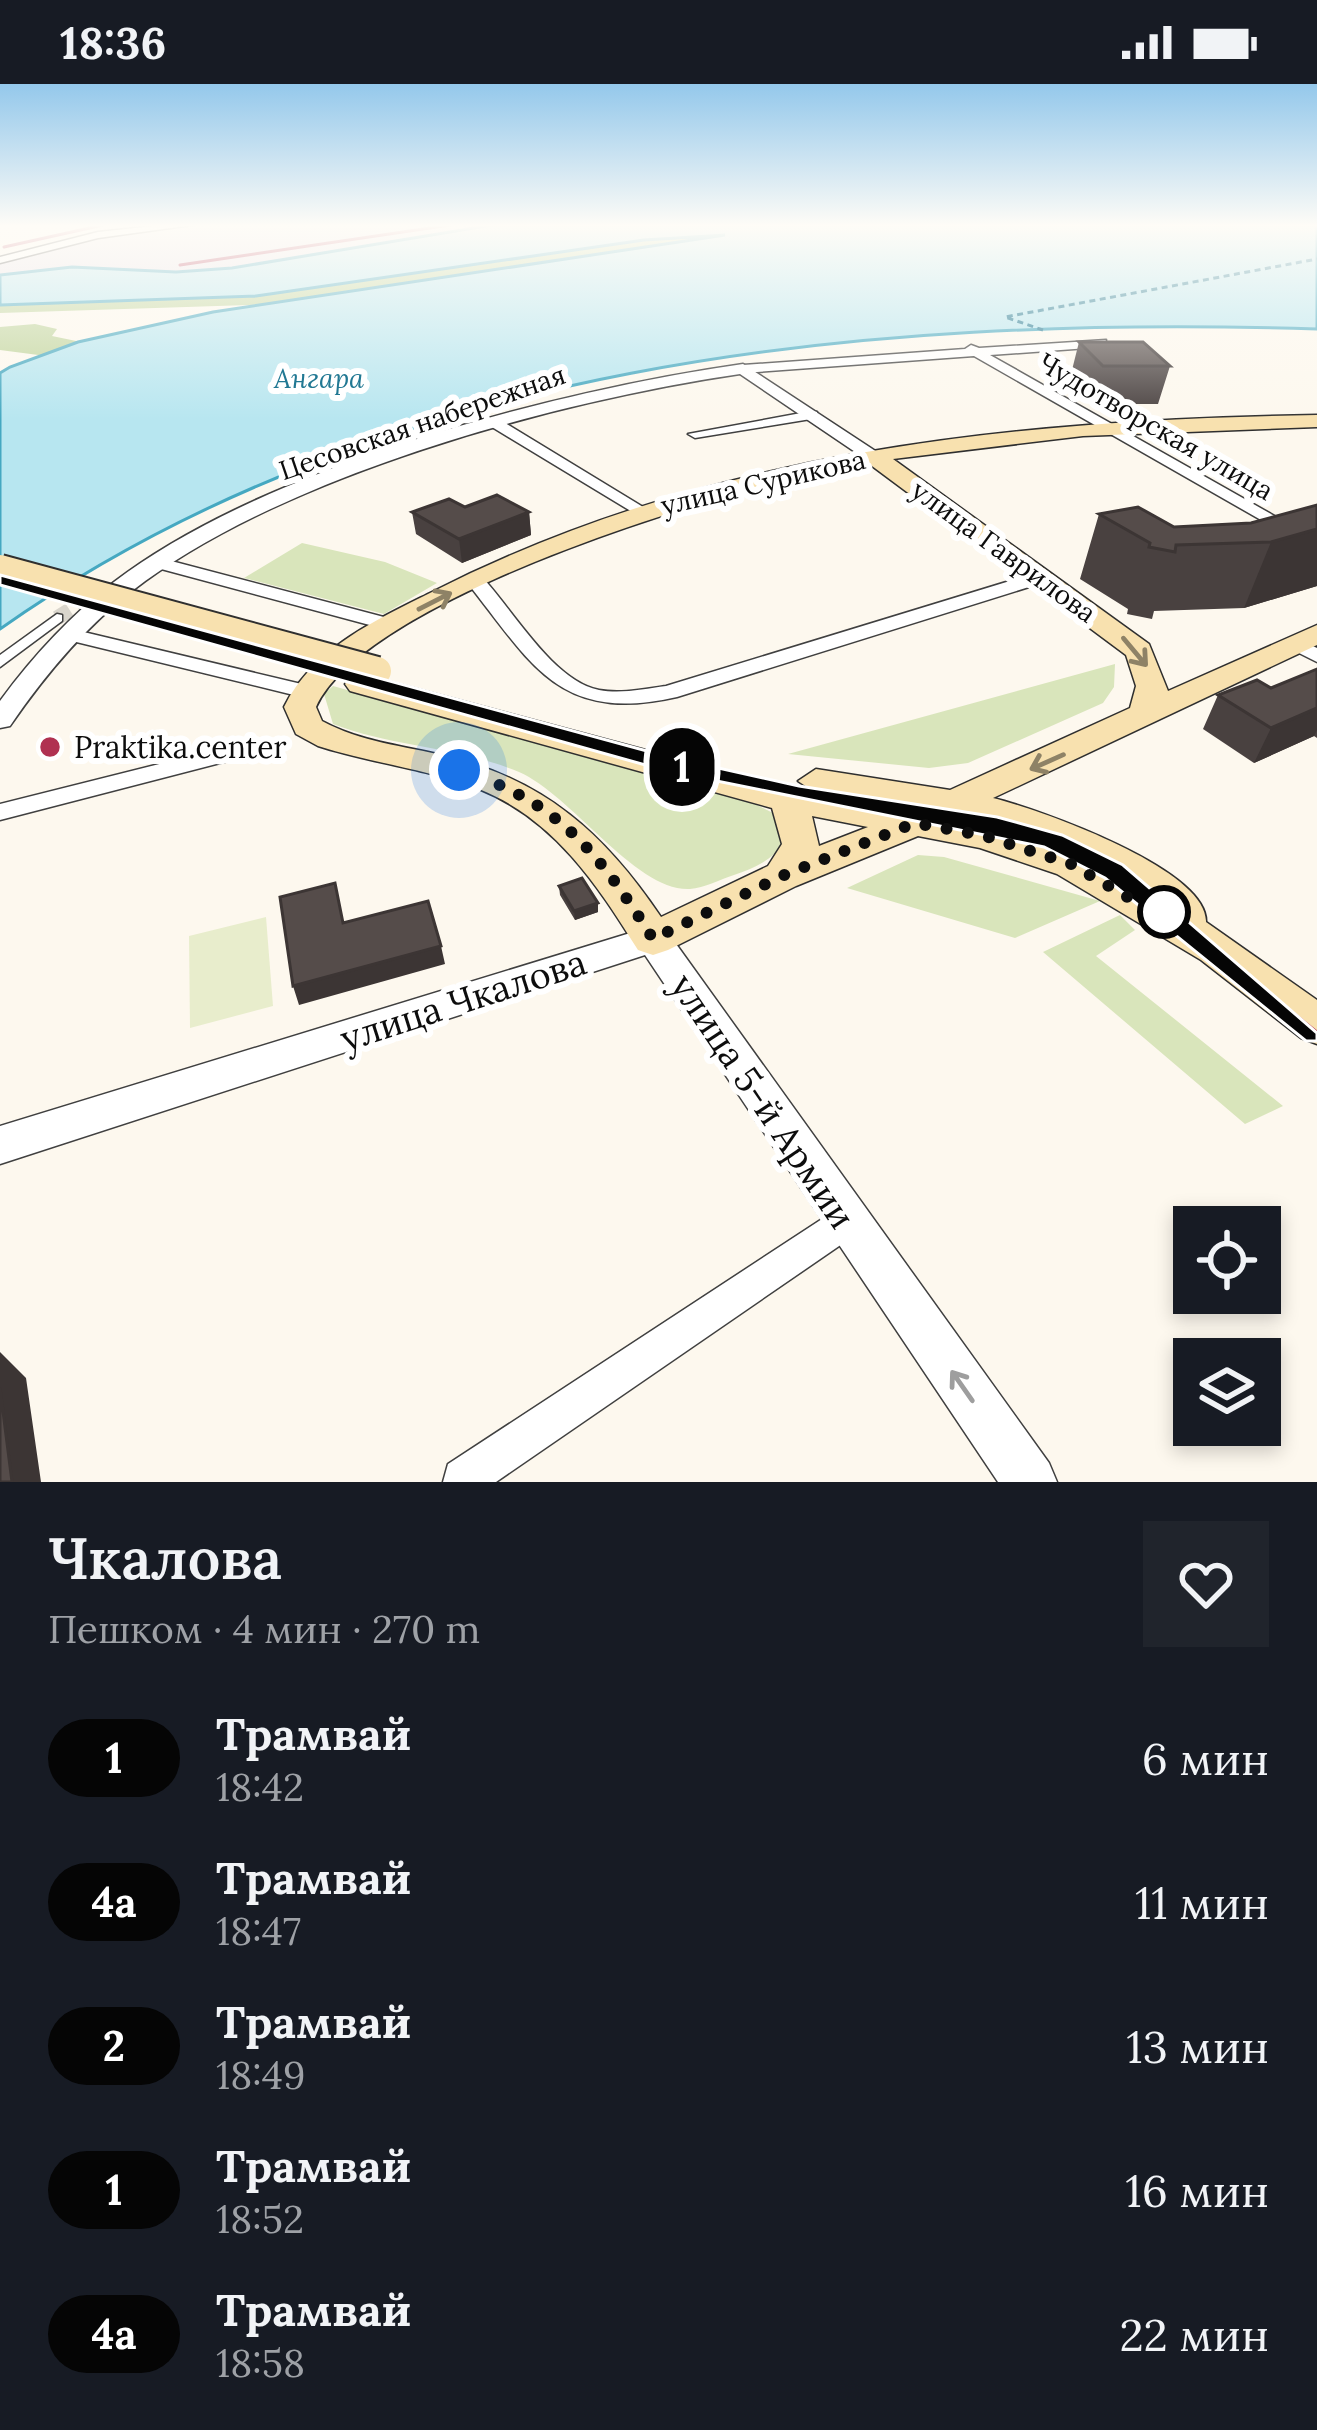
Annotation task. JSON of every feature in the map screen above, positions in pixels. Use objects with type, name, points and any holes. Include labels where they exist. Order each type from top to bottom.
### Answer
[{"type":"main road","name":"улица Сурикова","points":[[306,692],[392,626],[475,581],[640,510],[874,456],[1107,424],[1317,421]]},
{"type":"main road","name":"улица Гаврилова","points":[[874,456],[1138,650],[1154,687],[1152,704],[1138,720]]},
{"type":"main road","points":[[0,569],[788,800],[985,836],[1071,864],[1216,948],[1317,1025]]},
{"type":"main road","points":[[0,584],[676,752],[1028,819],[1113,854],[1149,877],[1216,948]]},
{"type":"main road","points":[[897,820],[955,802],[1310,644]]},
{"type":"main road","name":"улица 5-й Армии","points":[[306,692],[302,719],[317,733],[496,782],[541,805],[605,863],[653,939]]},
{"type":"main road","points":[[782,876],[801,844],[788,800]]},
{"type":"main road","name":"улица Чкалова","points":[[653,939],[897,820]]},
{"type":"street","name":"Цесовская набережная","points":[[0,720],[70,626],[156,562],[224,520],[492,421],[633,386],[743,369],[1102,343]]},
{"type":"street","name":"Чудотворская улица","points":[[971,349],[1317,547]]},
{"type":"street","name":"улица Гаврилова","points":[[743,369],[874,456]]},
{"type":"street","points":[[694,434],[812,415]]},
{"type":"street","points":[[492,421],[640,510]]},
{"type":"street","points":[[156,562],[392,626]]},
{"type":"street","points":[[475,581],[558,682],[609,700],[669,692],[1039,578]]},
{"type":"street","points":[[0,662],[70,626],[306,692]]},
{"type":"street","points":[[0,812],[247,749]]},
{"type":"street","name":"улица Чкалова","points":[[0,1145],[653,939]]},
{"type":"street","name":"улица 5-й Армии","points":[[653,939],[1030,1482]]},
{"type":"street","points":[[463,1479],[845,1221]]},
{"type":"green space","points":[[296,290],[366,290],[278,304],[0,313],[0,305],[256,296]]},
{"type":"green space","points":[[35,324],[57,329],[52,336],[81,342],[46,356],[0,350],[0,327]]},
{"type":"green space","points":[[302,543],[385,562],[437,583],[384,614],[244,578]]},
{"type":"green space","points":[[1115,664],[1114,687],[1103,703],[968,763],[929,768],[788,754]]},
{"type":"green space","points":[[333,686],[753,803],[777,815],[785,840],[769,858],[749,869],[695,888],[669,886],[626,859],[560,800],[519,772],[333,724],[324,694]]},
{"type":"green space","points":[[918,855],[944,857],[1100,901],[1015,938],[847,888]]},
{"type":"green space","points":[[1120,915],[1135,930],[1096,956],[1283,1106],[1245,1124],[1043,952]]},
{"type":"green space","points":[[266,917],[273,1006],[190,1028],[189,936]]},
{"type":"water","points":[[0,290],[296,290],[256,296],[0,305]]},
{"type":"water","name":"Ангара","points":[[358,290],[1317,290],[1317,329],[973,332],[801,347],[631,373],[464,413],[303,467],[147,539],[0,629],[0,373],[78,342],[213,312]]},
{"type":"building","points":[[1079,342],[1143,342],[1170,366],[1103,366]]},
{"type":"building","points":[[497,495],[529,512],[459,539],[412,512],[449,499],[465,507]]},
{"type":"building","points":[[1317,505],[1317,529],[1271,542],[1176,545],[1175,552],[1149,547],[1150,543],[1099,514],[1138,507],[1174,527],[1251,523]]},
{"type":"building","points":[[1317,669],[1317,708],[1271,728],[1218,695],[1257,680],[1271,688]]},
{"type":"building","points":[[582,878],[598,903],[574,911],[559,886]]},
{"type":"building","points":[[335,883],[343,923],[428,901],[441,946],[293,986],[280,897]]},
{"type":"building","points":[[0,1388],[12,1482],[0,1482]]},
{"type":"ferry route","points":[[1043,330],[1005,317],[1149,290]]},
{"type":"tunnel","points":[[57,618],[98,592]]},
{"type":"tram line","points":[[0,581],[682,768],[1028,836],[1071,852],[1154,904]]},
{"type":"tram line","name":"1","points":[[0,581],[667,764],[799,794],[997,825],[1053,841],[1114,871],[1317,1033]]},
{"type":"tram line","points":[[1154,904],[1317,1033]]},
{"type":"place","name":"Praktika.center","points":[[50,747]]},
{"type":"route","points":[[459,770],[541,805],[571,830],[605,863],[653,939],[782,876],[915,823],[985,836],[1071,864],[1160,916],[1164,912]]}]
